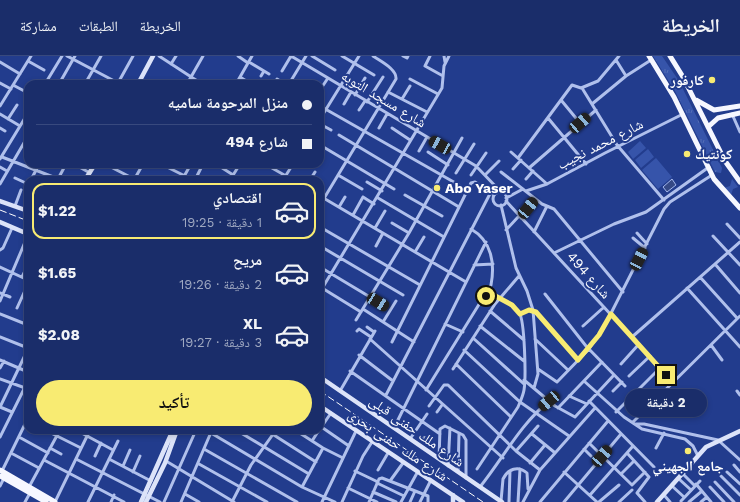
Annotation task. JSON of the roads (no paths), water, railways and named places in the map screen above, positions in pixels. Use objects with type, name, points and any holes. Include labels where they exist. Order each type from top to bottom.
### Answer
[{"type":"main road","points":[[673,56],[725,161],[740,182]]},
{"type":"main road","points":[[650,58],[661,74],[683,114],[712,175],[722,190],[740,208]]},
{"type":"main road","points":[[694,99],[714,110],[740,106]]},
{"type":"main road","points":[[714,110],[713,115],[715,119]]},
{"type":"main road","points":[[708,127],[715,119],[740,113]]},
{"type":"main road","points":[[2,474],[55,502]]},
{"type":"main road","points":[[30,490],[46,502]]},
{"type":"street","points":[[0,106],[31,56]]},
{"type":"street","points":[[47,80],[62,56]]},
{"type":"street","points":[[67,56],[74,58],[113,80]]},
{"type":"street","points":[[87,80],[101,56]]},
{"type":"street","points":[[121,80],[134,56]]},
{"type":"street","points":[[140,80],[153,56]]},
{"type":"street","points":[[159,56],[196,80]]},
{"type":"street","points":[[171,64],[176,56]]},
{"type":"street","points":[[189,80],[202,56]]},
{"type":"street","points":[[238,56],[269,74]]},
{"type":"street","points":[[238,80],[252,56]]},
{"type":"street","points":[[282,71],[291,56]]},
{"type":"street","name":"شارع مسجد التوبه","points":[[291,56],[476,166],[501,192]]},
{"type":"street","points":[[291,80],[306,56]]},
{"type":"street","points":[[312,56],[335,70]]},
{"type":"street","points":[[342,56],[374,75]]},
{"type":"street","points":[[324,113],[359,56]]},
{"type":"street","points":[[373,56],[391,69],[397,78],[324,198],[466,282]]},
{"type":"street","points":[[430,56],[425,65],[443,76]]},
{"type":"street","points":[[324,285],[364,222],[415,131],[443,85],[445,62],[444,56]]},
{"type":"street","points":[[445,62],[449,56]]},
{"type":"street","points":[[582,88],[598,81],[619,56]]},
{"type":"street","points":[[62,80],[74,58]]},
{"type":"street","points":[[592,104],[650,58]]},
{"type":"street","points":[[616,60],[626,76]]},
{"type":"street","points":[[28,61],[44,70]]},
{"type":"street","points":[[0,62],[20,74]]},
{"type":"street","points":[[261,76],[264,71]]},
{"type":"street","points":[[240,77],[245,80]]},
{"type":"street","points":[[359,110],[383,77]]},
{"type":"street","points":[[324,84],[328,78]]},
{"type":"street","points":[[355,95],[366,78]]},
{"type":"street","points":[[410,79],[438,94]]},
{"type":"street","points":[[0,83],[11,89]]},
{"type":"street","points":[[13,85],[24,91]]},
{"type":"street","points":[[513,169],[573,85],[582,88],[618,147],[667,205]]},
{"type":"street","points":[[402,99],[410,86]]},
{"type":"street","points":[[344,104],[351,92]]},
{"type":"street","points":[[388,92],[427,112]]},
{"type":"street","points":[[561,100],[580,123]]},
{"type":"street","points":[[8,119],[17,105]]},
{"type":"street","points":[[326,110],[458,185]]},
{"type":"street","points":[[529,168],[596,110]]},
{"type":"street","points":[[0,114],[20,126]]},
{"type":"street","points":[[379,128],[387,114]]},
{"type":"street","name":"شارع محمد نجيب","points":[[526,192],[547,184],[683,114]]},
{"type":"street","points":[[732,114],[740,132]]},
{"type":"street","points":[[548,118],[586,164]]},
{"type":"street","points":[[23,122],[1,158],[24,166]]},
{"type":"street","points":[[324,126],[331,130]]},
{"type":"street","points":[[0,128],[5,131]]},
{"type":"street","points":[[392,128],[410,140]]},
{"type":"street","points":[[340,135],[394,169],[459,206]]},
{"type":"street","points":[[419,151],[426,137]]},
{"type":"street","points":[[356,320],[417,220],[462,138]]},
{"type":"street","points":[[0,184],[24,143]]},
{"type":"street","points":[[456,173],[474,144]]},
{"type":"street","points":[[324,147],[394,189]]},
{"type":"street","points":[[428,152],[448,165]]},
{"type":"street","points":[[511,152],[547,184]]},
{"type":"street","points":[[471,175],[486,153]]},
{"type":"street","points":[[485,175],[499,161]]},
{"type":"street","points":[[0,167],[7,170]]},
{"type":"street","points":[[554,253],[614,224],[639,215],[663,200],[709,167]]},
{"type":"street","points":[[29,168],[49,176]]},
{"type":"street","points":[[33,176],[38,168]]},
{"type":"street","points":[[81,168],[90,173]]},
{"type":"street","points":[[88,176],[92,168]]},
{"type":"street","points":[[112,168],[128,176]]},
{"type":"street","points":[[169,168],[184,176],[189,168]]},
{"type":"street","points":[[222,168],[233,175],[237,168]]},
{"type":"street","points":[[272,168],[286,176],[291,168]]},
{"type":"street","points":[[526,179],[533,171]]},
{"type":"street","points":[[312,176],[315,172]]},
{"type":"street","points":[[501,172],[535,199],[554,209],[623,292]]},
{"type":"street","points":[[338,175],[362,189]]},
{"type":"street","points":[[538,369],[556,382],[589,349],[623,292],[667,205],[712,175]]},
{"type":"street","points":[[15,178],[24,182]]},
{"type":"street","points":[[367,182],[382,191]]},
{"type":"street","points":[[392,342],[472,182],[494,195]]},
{"type":"street","points":[[386,395],[494,186]]},
{"type":"street","points":[[501,205],[506,199],[523,189]]},
{"type":"street","points":[[15,206],[21,190]]},
{"type":"street","points":[[494,195],[501,192],[506,199]]},
{"type":"street","points":[[405,194],[442,216]]},
{"type":"street","points":[[494,195],[494,202],[501,205]]},
{"type":"street","points":[[339,207],[345,197]]},
{"type":"street","points":[[353,215],[362,197],[374,204]]},
{"type":"street","points":[[378,198],[444,237]]},
{"type":"street","name":"شارع 494","points":[[506,199],[520,217],[673,382]]},
{"type":"street","points":[[506,230],[520,217],[535,199]]},
{"type":"street","points":[[0,201],[24,209]]},
{"type":"street","points":[[501,205],[506,230],[519,276],[527,292],[533,310],[538,369],[538,379],[534,388]]},
{"type":"street","points":[[534,232],[548,206]]},
{"type":"street","points":[[375,228],[385,211]]},
{"type":"street","points":[[0,222],[24,232]]},
{"type":"street","points":[[392,223],[409,233]]},
{"type":"street","points":[[726,224],[740,238]]},
{"type":"street","points":[[0,250],[12,228]]},
{"type":"street","points":[[324,229],[420,285]]},
{"type":"street","points":[[426,390],[488,292],[494,271],[486,242],[472,229]]},
{"type":"street","points":[[376,246],[383,233]]},
{"type":"street","points":[[637,233],[647,244]]},
{"type":"street","points":[[713,236],[740,265]]},
{"type":"street","points":[[415,252],[424,237]]},
{"type":"street","points":[[633,238],[645,248]]},
{"type":"street","points":[[394,428],[486,242]]},
{"type":"street","points":[[632,337],[740,242]]},
{"type":"street","points":[[0,301],[2,293],[24,244]]},
{"type":"street","points":[[324,248],[403,295]]},
{"type":"street","points":[[474,265],[493,264]]},
{"type":"street","points":[[715,264],[740,293]]},
{"type":"street","points":[[0,267],[22,278],[24,274]]},
{"type":"street","points":[[324,270],[385,306]]},
{"type":"street","points":[[452,369],[499,298],[519,276]]},
{"type":"street","points":[[634,423],[739,317],[700,277]]},
{"type":"street","points":[[688,288],[740,347]]},
{"type":"street","points":[[324,289],[383,322],[414,342]]},
{"type":"street","points":[[477,469],[520,402],[524,382],[524,340],[520,314],[512,305],[488,292]]},
{"type":"street","points":[[2,293],[10,297]]},
{"type":"street","points":[[17,308],[24,293]]},
{"type":"street","points":[[545,294],[589,349],[625,386]]},
{"type":"street","points":[[383,322],[396,301]]},
{"type":"street","points":[[583,326],[604,307]]},
{"type":"street","points":[[520,314],[526,310],[533,310],[578,360]]},
{"type":"street","points":[[490,311],[524,340]]},
{"type":"street","points":[[0,314],[24,323]]},
{"type":"street","points":[[445,324],[463,332]]},
{"type":"street","points":[[480,326],[524,361]]},
{"type":"street","points":[[340,391],[350,371],[374,332],[367,327]]},
{"type":"street","points":[[357,331],[359,329],[370,338],[401,368],[502,458]]},
{"type":"street","points":[[0,337],[24,346]]},
{"type":"street","points":[[473,338],[524,382],[534,388],[558,408],[575,417],[614,375]]},
{"type":"street","points":[[535,339],[568,370]]},
{"type":"street","points":[[621,364],[639,344]]},
{"type":"street","points":[[711,345],[722,360]]},
{"type":"street","points":[[464,350],[520,402],[569,436]]},
{"type":"street","points":[[360,355],[394,382]]},
{"type":"street","points":[[629,376],[650,356]]},
{"type":"street","points":[[12,412],[0,407],[2,399],[13,383],[24,358]]},
{"type":"street","points":[[0,368],[2,361],[24,370]]},
{"type":"street","points":[[558,408],[602,362]]},
{"type":"street","points":[[456,364],[511,417]]},
{"type":"street","points":[[616,412],[660,368]]},
{"type":"street","points":[[350,371],[440,434]]},
{"type":"street","points":[[0,379],[24,387]]},
{"type":"street","name":"شارع ملك حفنى قبلى","points":[[324,380],[501,502]]},
{"type":"street","points":[[584,381],[616,412],[642,429],[664,433],[688,441],[695,449],[698,456]]},
{"type":"street","points":[[613,391],[622,382]]},
{"type":"street","points":[[429,406],[444,386],[448,385],[516,451],[540,470]]},
{"type":"street","points":[[0,437],[1,432],[24,391]]},
{"type":"street","points":[[737,391],[740,395]]},
{"type":"street","points":[[569,396],[588,403],[595,408],[654,467]]},
{"type":"street","points":[[480,487],[522,428],[549,401]]},
{"type":"street","points":[[437,412],[442,405]]},
{"type":"street","points":[[523,502],[540,470],[554,452],[595,408]]},
{"type":"street","name":"شارع ملك حفنى بحرى","points":[[324,409],[417,473],[431,480],[463,502]]},
{"type":"street","points":[[324,423],[331,413]]},
{"type":"street","points":[[410,439],[428,414]]},
{"type":"street","points":[[540,502],[608,421]]},
{"type":"street","points":[[634,423],[718,440],[740,460]]},
{"type":"street","points":[[439,460],[440,434],[442,426],[445,426],[464,437],[466,442],[466,478]]},
{"type":"street","points":[[516,451],[538,426]]},
{"type":"street","points":[[0,486],[2,474],[24,427]]},
{"type":"street","points":[[448,466],[450,428]]},
{"type":"street","points":[[324,430],[349,446]]},
{"type":"street","points":[[322,502],[356,431]]},
{"type":"street","points":[[657,502],[706,447],[718,440],[740,432]]},
{"type":"street","points":[[656,448],[664,433]]},
{"type":"street","points":[[53,434],[81,448]]},
{"type":"street","points":[[83,434],[113,450]]},
{"type":"street","points":[[146,502],[146,496],[151,481],[164,462],[172,434]]},
{"type":"street","points":[[141,502],[146,496],[164,462],[175,434]]},
{"type":"street","points":[[164,502],[194,434]]},
{"type":"street","points":[[181,502],[199,464],[210,434]]},
{"type":"street","points":[[216,434],[302,487],[335,502]]},
{"type":"street","points":[[243,434],[309,474]]},
{"type":"street","points":[[301,434],[323,448],[343,458]]},
{"type":"street","points":[[312,441],[316,434]]},
{"type":"street","points":[[458,472],[459,434]]},
{"type":"street","points":[[532,434],[554,452]]},
{"type":"street","points":[[564,502],[621,434]]},
{"type":"street","points":[[164,462],[180,469],[233,502],[246,473],[273,435],[316,462]]},
{"type":"street","points":[[25,502],[39,468],[57,436]]},
{"type":"street","points":[[55,502],[87,436]]},
{"type":"street","points":[[19,437],[48,453]]},
{"type":"street","points":[[88,502],[118,441]]},
{"type":"street","points":[[342,502],[355,471],[372,442]]},
{"type":"street","points":[[95,456],[101,443]]},
{"type":"street","points":[[589,443],[633,485],[645,472]]},
{"type":"street","points":[[530,462],[545,445]]},
{"type":"street","points":[[590,502],[591,497],[633,446]]},
{"type":"street","points":[[50,448],[61,454]]},
{"type":"street","points":[[302,487],[323,448]]},
{"type":"street","points":[[204,449],[297,502]]},
{"type":"street","points":[[584,449],[591,456]]},
{"type":"street","points":[[123,466],[130,450]]},
{"type":"street","points":[[11,453],[39,468]]},
{"type":"street","points":[[378,470],[388,453]]},
{"type":"street","points":[[627,453],[648,475],[649,479],[637,493],[645,502]]},
{"type":"street","points":[[133,472],[140,456]]},
{"type":"street","points":[[76,459],[160,502]]},
{"type":"street","points":[[109,459],[151,481]]},
{"type":"street","points":[[44,460],[69,474],[114,495],[124,502]]},
{"type":"street","points":[[621,474],[634,461]]},
{"type":"street","points":[[390,481],[403,463]]},
{"type":"street","points":[[199,464],[267,502]]},
{"type":"street","points":[[734,466],[740,472]]},
{"type":"street","points":[[501,502],[503,479],[515,468],[526,471],[528,475],[528,493]]},
{"type":"street","points":[[518,502],[520,469]]},
{"type":"street","points":[[355,471],[378,481],[404,496]]},
{"type":"street","points":[[509,502],[510,471]]},
{"type":"street","points":[[564,472],[598,502],[619,485]]},
{"type":"street","points":[[727,472],[740,484]]},
{"type":"street","points":[[401,502],[417,473]]},
{"type":"street","points":[[683,474],[696,485],[711,502]]},
{"type":"street","points":[[715,482],[733,502],[740,495],[721,476]]},
{"type":"street","points":[[370,500],[378,481],[382,478],[423,494],[428,497],[428,502]]},
{"type":"street","points":[[678,479],[691,490]]},
{"type":"street","points":[[420,502],[431,480]]},
{"type":"street","points":[[681,501],[700,481]]},
{"type":"street","points":[[672,486],[684,497]]},
{"type":"street","points":[[710,487],[724,502]]},
{"type":"street","points":[[348,488],[370,500],[377,502]]},
{"type":"street","points":[[621,501],[632,490]]},
{"type":"street","points":[[410,502],[415,491]]},
{"type":"street","points":[[689,502],[702,491]]},
{"type":"street","points":[[373,492],[396,502]]},
{"type":"street","points":[[185,494],[199,502]]},
{"type":"street","points":[[111,502],[114,495]]},
{"type":"street","points":[[453,495],[453,502]]},
{"type":"street","points":[[664,495],[670,502]]},
{"type":"street","points":[[701,502],[707,497]]},
{"type":"water","points":[[672,179],[676,185],[667,192],[663,187]]},
{"type":"railway","points":[[0,210],[24,219]]},
{"type":"railway","points":[[324,394],[483,502]]},
{"type":"place","name":"كارفور","points":[[712,80]]},
{"type":"place","name":"كونتيك","points":[[687,154]]},
{"type":"place","name":"Abo Yaser","points":[[437,188]]},
{"type":"place","name":"جامع الجهيني","points":[[688,451]]}]
